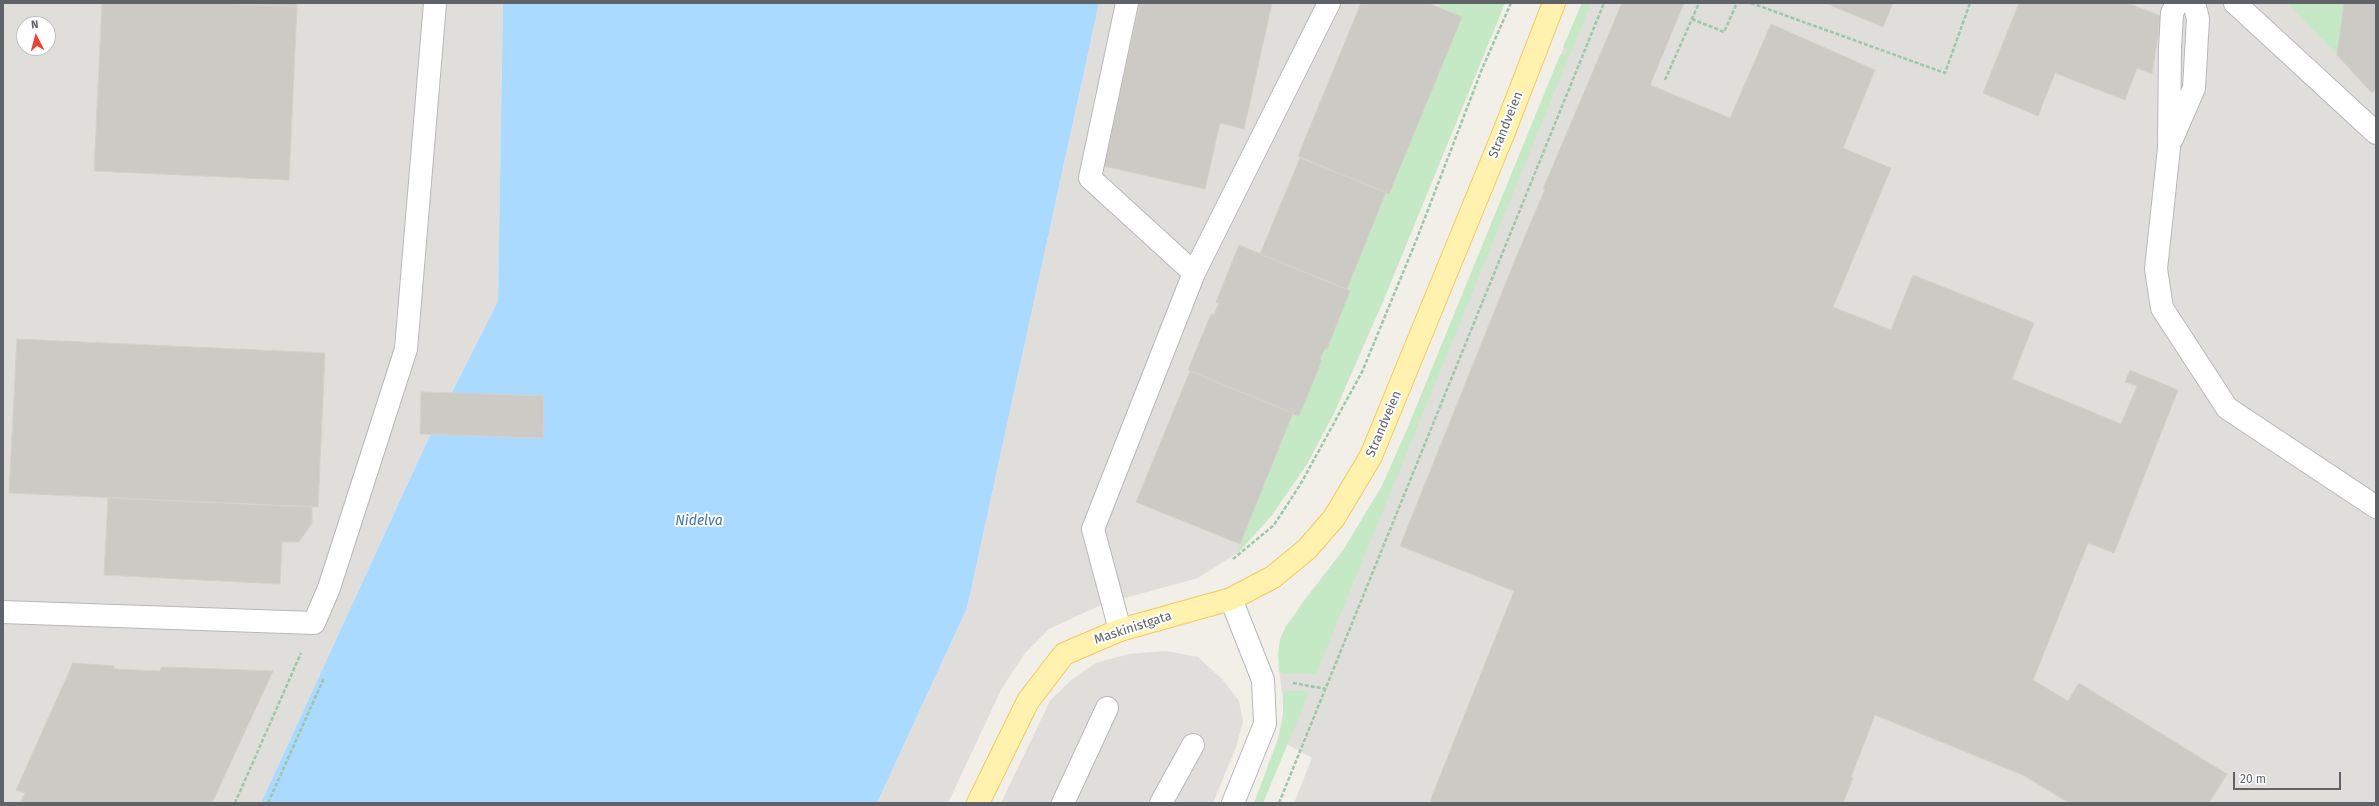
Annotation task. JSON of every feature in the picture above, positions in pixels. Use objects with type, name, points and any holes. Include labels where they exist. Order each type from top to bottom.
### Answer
[{"type":"main road","name":"Strandveien","points":[[1231,599],[1273,577],[1307,549],[1334,518],[1371,456],[1504,132],[1554,3]]},
{"type":"main road","name":"Maskinistgata","points":[[978,803],[1028,701],[1064,654],[1120,630],[1231,599]]},
{"type":"street","points":[[3,612],[314,623],[329,588],[406,349],[435,3]]},
{"type":"street","points":[[1127,3],[1090,178],[1194,273]]},
{"type":"street","points":[[1120,630],[1093,529],[1194,273],[1329,3]]},
{"type":"street","points":[[2176,3],[2172,13],[2170,48],[2169,148],[2156,269],[2162,308],[2227,408],[2376,507]]},
{"type":"street","points":[[2169,148],[2194,88],[2198,19],[2194,3]]},
{"type":"street","points":[[2235,3],[2376,133]]},
{"type":"street","points":[[1231,599],[1263,680],[1265,724],[1233,803]]},
{"type":"street","points":[[1063,803],[1108,708]]},
{"type":"street","points":[[1162,803],[1193,745]]},
{"type":"path","points":[[1233,559],[1274,525],[1300,485],[1362,372],[1416,241],[1482,69],[1511,3]]},
{"type":"path","points":[[1279,803],[1604,3]]},
{"type":"path","points":[[1665,80],[1699,3]]},
{"type":"path","points":[[1692,18],[1724,32],[1737,3]]},
{"type":"path","points":[[1751,3],[1945,73],[1970,3]]},
{"type":"path","points":[[235,803],[314,623]]},
{"type":"path","points":[[268,803],[324,678]]},
{"type":"shaded area","points":[[3,3],[503,3],[498,301],[425,446],[261,803],[3,803]]},
{"type":"shaded area","points":[[1099,3],[1505,3],[1384,299],[1334,413],[1307,464],[1272,515],[1239,552],[1198,578],[1103,604],[1049,629],[1025,653],[1002,688],[948,803],[877,803],[967,608]]},
{"type":"shaded area","points":[[1582,3],[2376,3],[2376,803],[1294,803],[1312,758],[1278,739],[1284,707],[1279,670],[1280,639],[1302,603],[1344,549],[1382,486],[1406,432]]},
{"type":"shaded area","points":[[1166,651],[1198,657],[1222,679],[1239,701],[1243,722],[1236,747],[1213,803],[1001,803],[1050,701],[1072,679],[1096,663],[1129,654]]},
{"type":"green space","points":[[1442,3],[1505,3],[1384,299],[1334,413],[1307,464],[1272,515],[1239,552],[1240,544],[1293,413],[1322,360],[1320,359],[1325,348],[1327,348],[1350,291],[1347,289],[1386,192],[1462,17],[1440,8]]},
{"type":"green space","points":[[1582,3],[1591,3],[1316,674],[1282,673],[1279,670],[1278,654],[1280,639],[1286,626],[1344,549],[1382,486],[1406,432],[1560,55],[1566,54],[1567,50],[1563,47]]},
{"type":"green space","points":[[2287,3],[2346,3],[2339,56]]},
{"type":"green space","points":[[1287,691],[1304,691],[1309,693],[1263,803],[1254,803],[1278,739],[1283,721],[1283,697]]},
{"type":"water","name":"Nidelva","points":[[503,3],[1099,3],[967,608],[877,803],[261,803],[425,446],[498,301]]},
{"type":"building","points":[[102,3],[221,3],[297,7],[289,180],[94,171]]},
{"type":"building","points":[[221,3],[297,3],[297,7]]},
{"type":"building","points":[[1140,3],[1272,3],[1244,129],[1220,123],[1205,189],[1104,166]]},
{"type":"building","points":[[1361,3],[1428,3],[1462,17],[1389,194],[1298,156]]},
{"type":"building","points":[[1622,3],[1684,3],[1650,85],[1730,118],[1771,24],[1875,70],[1843,148],[1891,168],[1833,307],[1891,330],[1913,275],[2034,323],[2012,379],[2121,424],[2137,386],[2125,382],[2130,370],[2178,390],[2114,553],[2088,543],[2033,680],[2068,701],[2079,683],[2227,774],[2209,803],[2069,803],[2023,775],[1875,715],[1851,777],[1853,778],[1843,803],[1436,803],[1430,801],[1514,591],[1400,546],[1545,189],[1543,189]]},
{"type":"building","points":[[1825,3],[1893,3],[1883,27]]},
{"type":"building","points":[[2019,3],[2127,3],[2161,16],[2152,74],[2137,68],[2125,100],[2055,73],[2038,116],[1983,93]]},
{"type":"building","points":[[2344,3],[2376,3],[2376,89],[2372,93],[2337,55]]},
{"type":"building","points":[[1300,158],[1386,192],[1347,289],[1260,254]]},
{"type":"building","points":[[1239,245],[1350,291],[1327,349],[1325,348],[1320,359],[1322,360],[1299,416],[1188,370],[1211,314],[1214,315],[1219,303],[1216,302]]},
{"type":"building","points":[[17,339],[325,353],[318,507],[9,493]]},
{"type":"building","points":[[1190,371],[1293,413],[1240,544],[1136,502]]},
{"type":"building","points":[[421,392],[544,396],[543,438],[420,434]]},
{"type":"building","points":[[108,498],[312,507],[312,523],[299,542],[282,542],[280,584],[104,575]]},
{"type":"building","points":[[73,663],[114,666],[114,669],[160,671],[162,667],[273,671],[212,803],[20,803],[25,793],[16,790]]}]
